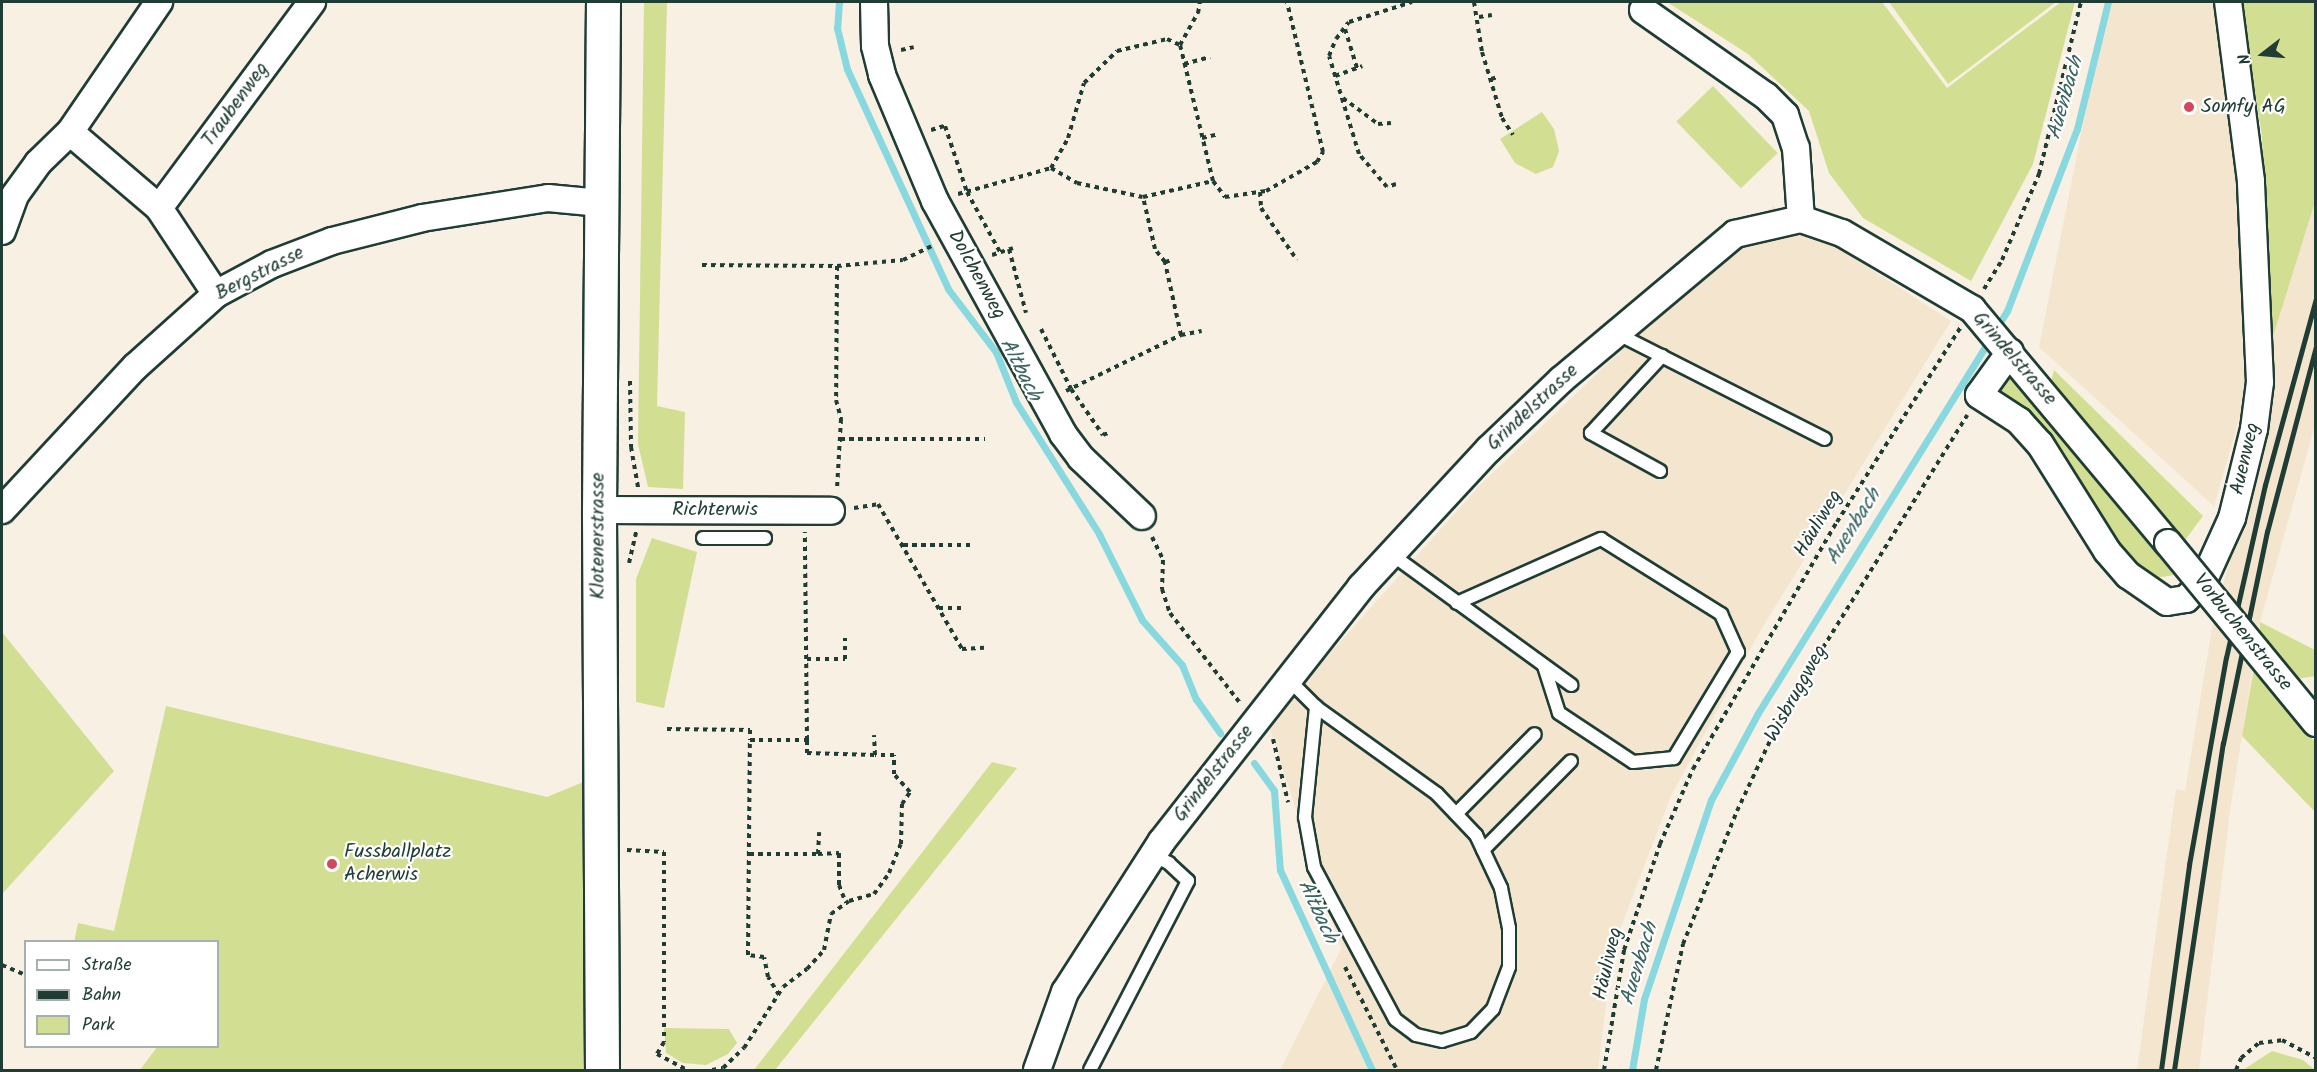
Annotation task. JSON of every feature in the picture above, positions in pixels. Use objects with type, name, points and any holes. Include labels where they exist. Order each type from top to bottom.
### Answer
[{"type":"main road","name":"Klotenerstrasse","points":[[602,1071],[599,510],[603,2]]},
{"type":"street","points":[[2,231],[15,195],[38,163],[70,132],[159,2]]},
{"type":"street","name":"Traubenweg","points":[[159,208],[312,2]]},
{"type":"street","name":"Dolchenweg","points":[[874,2],[875,46],[882,75],[935,201],[1045,401],[1081,458],[1146,524]]},
{"type":"street","name":"Auenweg","points":[[1979,395],[2019,421],[2035,438],[2107,551],[2138,585],[2172,603],[2197,591],[2232,518],[2254,429],[2260,382],[2251,181],[2228,2]]},
{"type":"street","points":[[1643,10],[1766,96],[1785,115],[1796,148],[1801,219]]},
{"type":"street","points":[[70,132],[159,208],[216,294]]},
{"type":"street","name":"Bergstrasse","points":[[2,510],[135,367],[216,294],[272,264],[332,241],[422,218],[548,198],[601,203]]},
{"type":"street","name":"Grindelstrasse","points":[[1037,1071],[1065,992],[1152,855],[1287,678],[1391,554],[1489,449],[1616,333],[1735,234],[1801,219],[1842,233],[1991,331],[2168,543]]},
{"type":"street","points":[[1979,395],[1991,331]]},
{"type":"street","name":"Richterwis","points":[[599,510],[831,511]]},
{"type":"street","name":"Vorbuchenstrasse","points":[[2168,543],[2316,723]]},
{"type":"lane","points":[[1616,333],[1825,439]]},
{"type":"lane","points":[[1660,471],[1591,433],[1662,356]]},
{"type":"lane","points":[[703,538],[765,538]]},
{"type":"lane","points":[[1457,603],[1601,539],[1721,615],[1738,652],[1674,758],[1633,762],[1559,713],[1544,666]]},
{"type":"lane","points":[[1391,554],[1571,685]]},
{"type":"lane","points":[[1287,678],[1317,707],[1396,761],[1456,814],[1476,835],[1501,888],[1509,928],[1509,968],[1493,1009],[1471,1032],[1442,1041],[1416,1035],[1395,1019],[1314,867],[1305,817],[1317,707]]},
{"type":"lane","points":[[1456,814],[1535,734]]},
{"type":"lane","points":[[1483,850],[1571,761]]},
{"type":"lane","points":[[1090,1071],[1188,881],[1169,863],[1152,855]]},
{"type":"path","points":[[1179,45],[1198,13],[1200,2]]},
{"type":"path","points":[[935,201],[1051,168],[1068,138],[1084,83],[1117,51],[1167,39],[1179,45],[1213,181],[1225,197],[1260,192],[1317,162],[1323,152],[1287,2]]},
{"type":"path","points":[[1396,184],[1387,187],[1359,154],[1329,56],[1349,22],[1413,2]]},
{"type":"path","points":[[1474,2],[1479,17],[1482,52],[1502,118],[1513,135]]},
{"type":"path","name":"Häuliweg","points":[[1604,1071],[1624,950],[1660,844],[1693,769],[1837,522],[1991,331],[2002,260],[2040,174],[2081,2]]},
{"type":"path","points":[[1479,17],[1492,15]]},
{"type":"path","points":[[1335,76],[1359,67],[1345,28]]},
{"type":"path","points":[[1185,64],[1210,57]]},
{"type":"path","points":[[1491,79],[1498,77]]},
{"type":"path","points":[[1342,97],[1378,124],[1392,123]]},
{"type":"path","points":[[945,126],[967,192],[1000,252]]},
{"type":"path","points":[[1202,138],[1218,134]]},
{"type":"path","points":[[1051,168],[1077,183],[1143,197],[1213,181]]},
{"type":"path","points":[[1260,192],[1261,208],[1297,260]]},
{"type":"path","points":[[1143,197],[1155,249],[1165,262],[1181,335]]},
{"type":"path","points":[[702,265],[837,266],[912,256],[937,243]]},
{"type":"path","points":[[1009,249],[1028,321]]},
{"type":"path","points":[[1165,262],[1172,260]]},
{"type":"path","points":[[837,266],[840,439],[839,479],[831,511],[878,504],[962,649],[984,648]]},
{"type":"path","points":[[1041,329],[1071,389],[1103,435],[1108,434]]},
{"type":"path","points":[[1045,401],[1181,335],[1202,331]]},
{"type":"path","name":"Wisbruggweg","points":[[1656,1071],[1683,944],[1737,811],[1785,709],[1979,395]]},
{"type":"path","points":[[840,439],[985,439]]},
{"type":"path","points":[[712,1071],[723,1068],[744,1048],[779,994],[824,950],[831,914],[846,903],[874,894],[889,873],[902,844],[902,804],[910,792],[894,774],[894,755],[807,753],[804,511]]},
{"type":"path","points":[[1146,524],[1163,560],[1162,589],[1170,613],[1214,674],[1256,720]]},
{"type":"path","points":[[902,545],[974,545]]},
{"type":"path","points":[[938,608],[966,608]]},
{"type":"path","points":[[807,659],[845,659],[845,638]]},
{"type":"path","points":[[667,729],[750,730],[748,955],[764,957],[768,977],[779,994]]},
{"type":"path","points":[[874,735],[875,755]]},
{"type":"path","points":[[750,740],[807,740]]},
{"type":"path","points":[[818,854],[819,832]]},
{"type":"path","points":[[626,850],[664,852],[664,1042],[657,1054],[687,1071]]},
{"type":"path","points":[[749,854],[839,853],[839,885],[846,903]]},
{"type":"path","points":[[2,965],[24,974]]},
{"type":"path","points":[[2236,1071],[2241,1058],[2259,1044],[2282,1040],[2316,1058]]},
{"type":"shaded area","points":[[2107,2],[2223,2],[2252,294],[2252,375],[2214,506],[2039,347]]},
{"type":"shaded area","points":[[2315,202],[2315,425],[2260,622],[2230,811],[2199,1070],[2137,1070],[2176,789],[2185,791],[2213,622],[2257,459],[2267,356]]},
{"type":"shaded area","points":[[1773,206],[1951,321],[1759,633],[1671,796],[1613,948],[1598,1070],[1280,1070],[1341,949],[1268,723],[1479,486]]},
{"type":"green space","points":[[644,2],[667,2],[657,406],[685,412],[683,489],[648,487],[638,444]]},
{"type":"green space","points":[[1667,2],[1882,2],[1947,88],[2061,2],[2075,2],[2033,164],[1971,281],[1863,218],[1829,173],[1809,111],[1748,54]]},
{"type":"green space","points":[[1889,2],[2056,2],[1948,84]]},
{"type":"green space","points":[[2241,2],[2315,2],[2315,202],[2267,356],[2262,136]]},
{"type":"green space","points":[[1713,86],[1778,153],[1741,188],[1676,121]]},
{"type":"green space","points":[[1542,112],[1554,129],[1559,151],[1553,167],[1536,174],[1515,163],[1500,139]]},
{"type":"green space","points":[[2054,370],[2203,516],[2183,543],[2051,382]]},
{"type":"green space","points":[[2010,372],[2174,575],[2144,580],[2110,544],[2030,421],[1995,387]]},
{"type":"green space","points":[[652,538],[697,552],[664,708],[636,702],[636,579]]},
{"type":"green space","points":[[2260,622],[2315,650],[2315,676],[2297,679],[2260,634]]},
{"type":"green space","points":[[2,632],[114,771],[2,894]]},
{"type":"green space","points":[[2254,668],[2315,742],[2315,812],[2242,736]]},
{"type":"green space","name":"Fussballplatz Acherwis","points":[[166,706],[547,797],[588,780],[587,1070],[140,1070],[156,1048],[219,1048],[219,940],[74,940],[78,923],[114,931]]},
{"type":"green space","points":[[992,762],[1017,768],[775,1070],[754,1070]]},
{"type":"green space","points":[[664,1028],[729,1029],[737,1043],[728,1054],[706,1065],[683,1063],[666,1053]]},
{"type":"green space","points":[[2272,1051],[2303,1060],[2315,1070],[2243,1070]]},
{"type":"waterway","name":"Altbach","points":[[839,2],[837,28],[847,69],[948,289],[996,352],[1016,402],[1099,534],[1142,620],[1182,665],[1196,699],[1220,733]]},
{"type":"waterway","name":"Auenbach","points":[[1995,330],[2007,311],[2077,129],[2108,2]]},
{"type":"waterway","name":"Auenbach","points":[[1632,1070],[1644,999],[1711,800],[1758,713],[1990,339]]},
{"type":"waterway","name":"Altbach","points":[[1254,763],[1274,791],[1280,870],[1372,1070]]},
{"type":"railway","points":[[2161,1070],[2189,865],[2226,658],[2265,485],[2316,299]]},
{"type":"railway","points":[[2174,1070],[2223,744],[2267,532],[2316,347]]},
{"type":"place","name":"Somfy AG","points":[[2189,107]]},
{"type":"place","name":"Fussballplatz Acherwis","points":[[332,864]]}]
